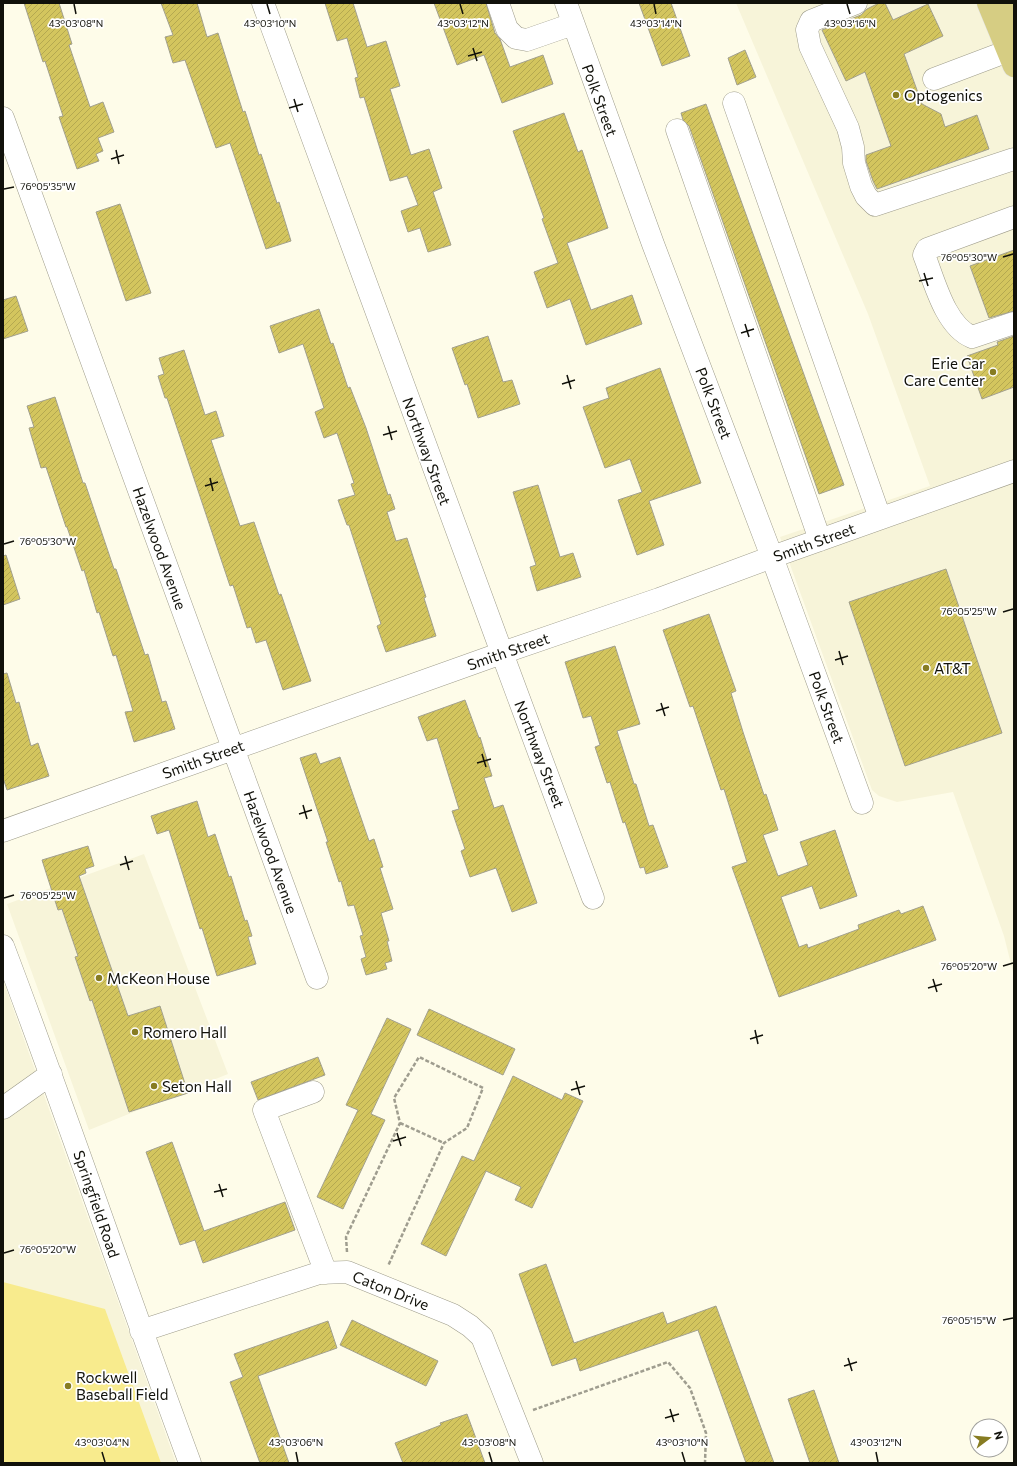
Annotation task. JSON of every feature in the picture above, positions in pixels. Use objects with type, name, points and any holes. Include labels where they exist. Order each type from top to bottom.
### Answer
[{"type":"main road","points":[[988,3],[1011,58]]},
{"type":"main road","points":[[1001,3],[1014,24]]},
{"type":"street","name":"Northway Street","points":[[263,3],[593,898]]},
{"type":"street","points":[[498,3],[507,29],[516,38],[527,40],[573,24]]},
{"type":"street","name":"Polk Street","points":[[566,3],[653,244],[772,557],[862,803]]},
{"type":"street","points":[[856,3],[811,22],[807,30],[810,46],[848,128],[853,147],[854,163],[861,186],[866,196],[875,205],[1014,158]]},
{"type":"street","points":[[934,79],[1011,58]]},
{"type":"street","points":[[734,103],[880,518]]},
{"type":"street","name":"Hazelwood Avenue","points":[[3,118],[317,978]]},
{"type":"street","points":[[677,130],[820,540]]},
{"type":"street","points":[[1014,217],[927,249],[924,255],[942,303],[964,334],[972,337],[1014,323]]},
{"type":"street","name":"Smith Street","points":[[3,831],[502,653],[659,599],[880,518],[1014,471]]},
{"type":"street","name":"Springfield Road","points":[[3,946],[51,1074],[141,1331],[190,1463]]},
{"type":"street","points":[[3,1108],[51,1074]]},
{"type":"street","points":[[141,1331],[319,1273],[337,1272],[264,1110],[313,1092]]},
{"type":"street","name":"Caton Drive","points":[[337,1272],[380,1285],[453,1315],[470,1326],[482,1337],[532,1463]]},
{"type":"path","points":[[337,1272],[346,1237],[400,1123],[394,1098],[419,1057],[483,1088],[467,1128],[444,1143],[380,1285]]},
{"type":"path","points":[[400,1123],[444,1143]]},
{"type":"path","points":[[514,1417],[668,1362],[690,1388],[706,1433],[704,1463]]},
{"type":"shaded area","points":[[736,3],[1014,3],[1014,976],[1004,936],[953,792],[897,802],[879,796],[872,790],[780,537],[930,486],[868,314]]},
{"type":"shaded area","points":[[144,854],[228,1074],[89,1130],[7,904]]},
{"type":"shaded area","points":[[3,980],[21,1031],[176,1463],[3,1463]]},
{"type":"shaded area","name":"Rockwell Baseball Field","points":[[3,1282],[105,1309],[161,1463],[3,1463]]},
{"type":"building","points":[[24,3],[59,3],[72,44],[69,45],[90,107],[103,102],[114,132],[98,138],[103,151],[96,154],[99,161],[77,169],[59,117],[63,116],[45,61],[43,62]]},
{"type":"building","points":[[161,3],[197,3],[207,37],[218,33],[243,112],[245,111],[259,155],[261,154],[277,203],[279,202],[291,241],[266,249],[230,143],[216,148],[185,60],[173,63],[165,37],[173,35]]},
{"type":"building","points":[[325,3],[353,3],[367,47],[386,41],[400,86],[390,89],[411,155],[429,149],[442,188],[433,192],[451,245],[428,252],[420,228],[408,232],[401,211],[418,205],[407,176],[390,181],[364,97],[360,98],[355,78],[358,77],[347,38],[337,41]]},
{"type":"building","points":[[434,3],[486,3],[495,33],[500,39],[510,67],[543,55],[553,84],[502,103],[484,55],[457,65]]},
{"type":"building","points":[[639,3],[671,3],[690,56],[662,66]]},
{"type":"building","name":"Optogenics","points":[[879,3],[885,3],[893,20],[928,4],[943,36],[904,54],[922,104],[941,114],[945,127],[977,115],[989,149],[877,189],[866,161],[866,155],[891,146],[865,72],[846,81],[822,30],[861,15],[867,9]]},
{"type":"building","points":[[745,50],[756,77],[737,85],[728,58]]},
{"type":"building","points":[[706,104],[844,485],[819,494],[689,126],[683,120],[681,113]]},
{"type":"building","points":[[564,113],[578,152],[582,150],[608,228],[567,243],[591,310],[632,295],[642,324],[586,345],[570,299],[547,308],[534,272],[558,263],[542,219],[544,218],[513,131]]},
{"type":"building","points":[[120,204],[151,293],[126,301],[96,212]]},
{"type":"building","points":[[1014,250],[1014,311],[989,318],[970,266]]},
{"type":"building","points":[[16,296],[28,331],[3,339],[3,300]]},
{"type":"building","points":[[319,309],[331,344],[333,343],[348,388],[350,387],[366,428],[388,495],[390,494],[395,509],[387,512],[396,541],[407,538],[426,597],[424,598],[436,636],[386,652],[377,626],[381,624],[349,525],[347,525],[338,500],[355,495],[351,484],[354,483],[337,433],[324,438],[315,412],[324,408],[303,344],[279,353],[270,326]]},
{"type":"building","points":[[488,336],[503,382],[512,380],[520,404],[478,418],[467,384],[465,385],[452,348]]},
{"type":"building","name":"Erie Car Care Center","points":[[1014,336],[1014,387],[982,399],[967,356],[998,345],[997,342]]},
{"type":"building","points":[[184,350],[205,415],[216,411],[224,436],[211,440],[240,526],[254,522],[311,681],[283,690],[266,640],[256,643],[251,627],[247,628],[233,585],[230,586],[167,398],[165,398],[158,376],[164,374],[159,358]]},
{"type":"building","points":[[660,368],[701,483],[649,501],[664,545],[637,555],[618,500],[642,492],[630,459],[605,468],[583,407],[609,398],[606,388]]},
{"type":"building","points":[[55,397],[83,483],[85,483],[114,569],[116,569],[145,655],[148,654],[162,702],[166,701],[175,729],[134,742],[125,712],[133,711],[116,655],[113,656],[99,612],[97,613],[84,570],[82,571],[46,467],[41,468],[29,428],[34,427],[27,406]]},
{"type":"building","points":[[538,485],[560,557],[573,553],[581,577],[537,591],[530,567],[536,565],[513,492]]},
{"type":"building","points":[[6,555],[20,599],[3,605],[3,556]]},
{"type":"building","name":"AT&T","points":[[946,569],[1002,733],[905,766],[849,602]]},
{"type":"building","points":[[709,614],[736,691],[731,693],[743,732],[764,795],[766,794],[778,830],[763,835],[778,876],[808,865],[800,842],[835,830],[857,896],[820,909],[812,886],[781,897],[799,947],[807,944],[808,948],[859,929],[858,925],[899,910],[901,914],[923,906],[936,940],[779,997],[732,867],[747,862],[724,789],[721,790],[693,706],[690,707],[663,630]]},
{"type":"building","points":[[615,646],[640,724],[617,731],[649,826],[653,825],[668,867],[646,874],[644,867],[640,868],[625,822],[623,823],[610,782],[607,783],[595,747],[600,745],[591,716],[583,718],[565,662]]},
{"type":"building","points":[[7,673],[16,703],[19,702],[31,746],[38,743],[49,776],[7,790],[3,778],[3,674]]},
{"type":"building","points":[[465,700],[479,738],[480,737],[492,776],[484,778],[494,808],[503,805],[537,903],[512,912],[496,868],[470,877],[461,851],[465,849],[452,811],[459,809],[437,738],[427,741],[418,717]]},
{"type":"building","points":[[316,753],[320,764],[340,757],[369,841],[374,839],[383,867],[380,868],[393,909],[381,913],[389,941],[387,941],[392,961],[385,963],[387,969],[366,975],[361,959],[366,957],[360,936],[363,935],[354,905],[348,906],[341,881],[339,882],[326,842],[328,842],[300,758]]},
{"type":"building","points":[[197,801],[208,837],[215,834],[229,877],[231,876],[245,921],[247,920],[252,936],[248,937],[256,964],[217,976],[202,928],[200,929],[169,830],[157,834],[151,816]]},
{"type":"building","points":[[88,846],[94,866],[85,869],[86,873],[79,876],[128,1016],[160,1006],[188,1093],[129,1112],[92,1000],[90,1001],[75,957],[78,956],[62,909],[58,910],[42,860]]},
{"type":"building","points":[[429,1009],[515,1049],[503,1075],[417,1035]]},
{"type":"building","points":[[387,1018],[411,1029],[371,1114],[385,1120],[343,1209],[317,1197],[358,1110],[346,1105]]},
{"type":"building","points":[[318,1057],[325,1075],[258,1100],[251,1082]]},
{"type":"building","points":[[513,1076],[562,1100],[565,1093],[583,1101],[532,1208],[515,1200],[521,1187],[486,1171],[446,1256],[421,1244],[462,1156],[474,1161]]},
{"type":"building","points":[[172,1142],[204,1231],[285,1202],[295,1230],[203,1263],[195,1240],[180,1245],[146,1152]]},
{"type":"building","points":[[546,1264],[574,1343],[663,1312],[667,1324],[716,1306],[774,1463],[746,1463],[698,1330],[580,1371],[576,1358],[552,1366],[519,1274]]},
{"type":"building","points":[[352,1320],[438,1361],[426,1386],[340,1345]]},
{"type":"building","points":[[328,1321],[337,1348],[258,1376],[289,1463],[260,1463],[230,1382],[243,1377],[234,1354]]},
{"type":"building","points":[[814,1390],[839,1463],[810,1463],[788,1399]]},
{"type":"building","points":[[467,1414],[485,1463],[403,1463],[395,1443],[441,1425],[440,1423]]},
{"type":"place","name":"Optogenics","points":[[896,95]]},
{"type":"place","name":"Erie Car Care Center","points":[[993,372]]},
{"type":"place","name":"AT&T","points":[[926,668]]},
{"type":"place","name":"McKeon House","points":[[99,978]]},
{"type":"place","name":"Romero Hall","points":[[135,1032]]},
{"type":"place","name":"Seton Hall","points":[[154,1086]]},
{"type":"place","name":"Rockwell Baseball Field","points":[[68,1386]]}]
